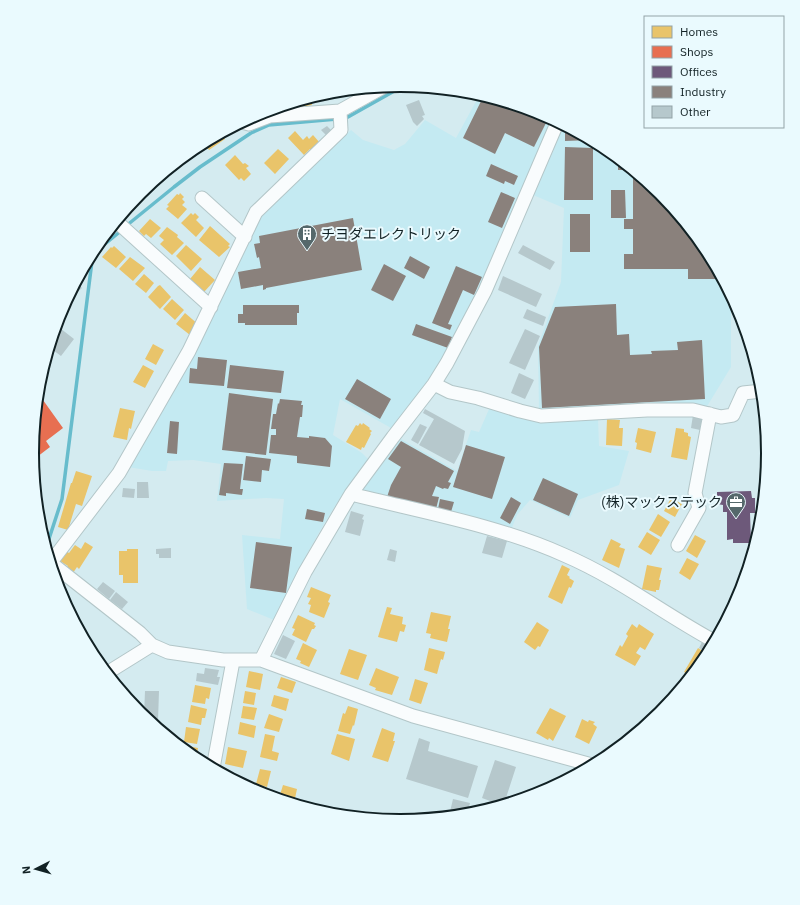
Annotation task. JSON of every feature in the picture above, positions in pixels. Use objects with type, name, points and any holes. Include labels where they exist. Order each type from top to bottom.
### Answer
[{"type":"street","points":[[270,116],[341,116],[376,92]]},
{"type":"street","points":[[55,558],[119,473],[190,351],[256,212],[341,130],[341,116]]},
{"type":"street","points":[[261,660],[305,572],[351,494],[434,384],[447,363],[484,291],[556,127]]},
{"type":"street","points":[[202,198],[245,237]]},
{"type":"street","points":[[121,226],[211,307]]},
{"type":"street","points":[[434,384],[450,392],[478,398],[542,416],[647,410],[693,410],[721,417],[732,415],[743,393],[756,392]]},
{"type":"street","points":[[678,544],[699,508],[695,493],[710,414]]},
{"type":"street","points":[[351,494],[472,524],[523,539],[565,555],[641,596],[709,638]]},
{"type":"street","points":[[58,568],[140,633],[152,645],[168,652],[234,661],[261,660],[413,716],[584,763]]},
{"type":"street","points":[[112,670],[152,645]]},
{"type":"street","points":[[214,762],[234,661]]},
{"type":"shaded area","points":[[477,100],[516,111],[549,124],[540,148],[478,290],[455,337],[441,361],[424,386],[391,428],[340,399],[333,435],[362,453],[368,459],[325,522],[308,552],[274,620],[247,609],[242,535],[280,539],[284,499],[266,498],[217,501],[221,464],[193,460],[168,461],[166,471],[152,471],[128,467],[195,354],[261,215],[351,130],[363,140],[394,150],[405,144],[425,120],[456,138]]},
{"type":"shaded area","points":[[561,130],[601,152],[620,166],[655,197],[671,214],[700,252],[713,272],[731,308],[731,367],[706,408],[539,411],[538,346],[561,282],[564,208],[533,195],[553,152]]},
{"type":"shaded area","points":[[490,407],[524,419],[541,421],[598,418],[599,446],[629,451],[619,485],[578,500],[570,518],[530,500],[517,515],[511,530],[362,490],[401,439],[457,471],[471,430],[479,432]]},
{"type":"building: Homes","points":[[311,103],[312,105],[298,108],[298,107]]},
{"type":"building: Homes","points":[[295,131],[303,140],[307,136],[309,139],[313,135],[320,143],[304,155],[288,138]]},
{"type":"building: Homes","points":[[224,138],[225,139],[209,150],[207,147]]},
{"type":"building: Homes","points":[[278,149],[289,159],[275,174],[264,163]]},
{"type":"building: Homes","points":[[235,155],[243,164],[245,163],[249,166],[246,168],[251,174],[244,181],[241,178],[239,180],[225,165]]},
{"type":"building: Homes","points":[[180,193],[184,197],[182,199],[185,202],[182,205],[187,209],[178,219],[166,209],[169,206],[167,205],[177,194],[179,195]]},
{"type":"building: Homes","points":[[191,213],[193,215],[195,213],[199,217],[196,220],[204,228],[196,237],[181,223]]},
{"type":"building: Homes","points":[[150,219],[161,228],[151,238],[146,234],[144,236],[139,231]]},
{"type":"building: Homes","points":[[210,226],[230,244],[228,246],[230,247],[219,257],[199,240]]},
{"type":"building: Homes","points":[[167,227],[178,235],[177,237],[184,243],[172,255],[160,244],[164,240],[159,236]]},
{"type":"building: Homes","points":[[186,245],[202,259],[191,271],[176,256]]},
{"type":"building: Homes","points":[[114,246],[126,257],[116,268],[102,257],[111,247],[112,248]]},
{"type":"building: Homes","points":[[130,257],[145,268],[133,281],[119,269]]},
{"type":"building: Homes","points":[[200,267],[215,280],[204,292],[190,279]]},
{"type":"building: Homes","points":[[144,274],[154,283],[146,293],[135,284]]},
{"type":"building: Homes","points":[[160,285],[171,297],[160,309],[148,297]]},
{"type":"building: Homes","points":[[172,299],[184,310],[175,320],[163,309]]},
{"type":"building: Homes","points":[[185,313],[199,325],[190,335],[176,324]]},
{"type":"building: Homes","points":[[153,344],[164,350],[156,365],[145,359]]},
{"type":"building: Homes","points":[[143,365],[154,371],[145,388],[133,382]]},
{"type":"building: Homes","points":[[120,408],[135,411],[131,429],[129,428],[127,440],[113,437]]},
{"type":"building: Homes","points":[[607,419],[620,420],[619,428],[623,428],[622,446],[606,445]]},
{"type":"building: Homes","points":[[360,423],[362,425],[363,423],[372,431],[364,448],[362,447],[361,450],[346,442],[356,425],[358,426]]},
{"type":"building: Homes","points":[[638,428],[656,432],[651,453],[636,449],[637,443],[635,442]]},
{"type":"building: Homes","points":[[676,428],[684,429],[684,432],[688,433],[688,436],[691,437],[687,460],[671,457]]},
{"type":"building: Homes","points":[[76,471],[92,476],[82,506],[76,504],[68,530],[58,527]]},
{"type":"building: Homes","points":[[671,498],[682,504],[675,517],[664,511]]},
{"type":"building: Homes","points":[[658,514],[670,522],[661,537],[649,530]]},
{"type":"building: Homes","points":[[647,532],[660,540],[651,555],[638,547]]},
{"type":"building: Homes","points":[[695,535],[706,541],[697,558],[686,551]]},
{"type":"building: Homes","points":[[611,539],[621,544],[619,547],[625,549],[619,568],[602,560]]},
{"type":"building: Homes","points":[[85,542],[93,547],[79,569],[77,567],[73,573],[66,568],[68,566],[60,561],[66,551],[69,553],[75,545],[81,549]]},
{"type":"building: Homes","points":[[127,549],[138,549],[138,583],[123,583],[123,575],[119,575],[119,551],[127,551]]},
{"type":"building: Homes","points":[[687,558],[699,564],[690,580],[679,573]]},
{"type":"building: Homes","points":[[562,565],[570,569],[567,575],[574,581],[571,588],[569,587],[562,604],[548,597]]},
{"type":"building: Homes","points":[[647,565],[662,568],[659,580],[661,580],[659,590],[656,590],[656,592],[642,589]]},
{"type":"building: Homes","points":[[311,587],[331,595],[328,602],[330,603],[324,618],[309,612],[311,605],[308,604],[311,598],[307,597]]},
{"type":"building: Homes","points":[[387,607],[392,608],[390,614],[403,617],[402,624],[406,625],[404,632],[400,631],[397,642],[378,637]]},
{"type":"building: Homes","points":[[431,612],[451,616],[447,642],[430,638],[431,634],[426,633]]},
{"type":"building: Homes","points":[[298,615],[315,623],[314,625],[316,626],[312,629],[306,642],[292,635],[295,629],[292,628]]},
{"type":"building: Homes","points":[[537,622],[549,630],[540,647],[538,646],[535,650],[524,642]]},
{"type":"building: Homes","points":[[632,624],[637,628],[639,624],[654,634],[645,650],[640,647],[636,653],[641,656],[635,666],[615,655],[620,645],[622,647],[628,636],[626,634]]},
{"type":"building: Homes","points":[[303,643],[317,650],[309,667],[300,663],[301,661],[296,659]]},
{"type":"building: Homes","points":[[429,648],[445,652],[443,660],[441,659],[437,674],[424,670]]},
{"type":"building: Homes","points":[[698,648],[702,650],[685,673],[684,672]]},
{"type":"building: Homes","points":[[349,649],[367,655],[358,680],[340,674]]},
{"type":"building: Homes","points":[[376,668],[399,677],[392,695],[375,690],[376,688],[369,685]]},
{"type":"building: Homes","points":[[249,671],[263,674],[260,690],[246,687]]},
{"type":"building: Homes","points":[[281,677],[296,682],[292,693],[277,688]]},
{"type":"building: Homes","points":[[415,679],[428,683],[421,704],[409,700]]},
{"type":"building: Homes","points":[[195,685],[211,688],[209,699],[206,698],[205,704],[192,702]]},
{"type":"building: Homes","points":[[245,691],[256,693],[254,705],[243,703]]},
{"type":"building: Homes","points":[[274,695],[289,699],[286,711],[271,706]]},
{"type":"building: Homes","points":[[191,705],[207,709],[205,718],[202,718],[201,725],[188,722]]},
{"type":"building: Homes","points":[[243,706],[257,708],[254,720],[241,718]]},
{"type":"building: Homes","points":[[348,706],[358,709],[354,726],[353,725],[350,734],[338,731],[343,713],[345,714]]},
{"type":"building: Homes","points":[[550,708],[566,716],[553,741],[549,738],[548,740],[536,733]]},
{"type":"building: Homes","points":[[269,714],[283,719],[279,732],[264,728]]},
{"type":"building: Homes","points":[[582,719],[588,722],[589,720],[595,722],[593,724],[597,727],[589,744],[575,737]]},
{"type":"building: Homes","points":[[240,722],[256,726],[254,738],[238,734]]},
{"type":"building: Homes","points":[[186,727],[200,729],[197,744],[184,742]]},
{"type":"building: Homes","points":[[382,728],[395,733],[393,741],[395,741],[388,762],[372,757]]},
{"type":"building: Homes","points":[[265,734],[275,736],[272,751],[279,753],[277,761],[260,757]]},
{"type":"building: Homes","points":[[337,734],[355,739],[349,761],[331,754]]},
{"type":"building: Homes","points":[[190,746],[198,748],[197,752]]},
{"type":"building: Homes","points":[[228,747],[247,751],[243,768],[225,764]]},
{"type":"building: Homes","points":[[260,769],[271,771],[267,787],[256,783]]},
{"type":"building: Homes","points":[[283,785],[297,789],[295,797],[281,793]]},
{"type":"building: Shops","points":[[43,400],[63,428],[46,441],[50,447],[39,455]]},
{"type":"building: Offices","points":[[751,491],[752,498],[755,498],[755,513],[750,513],[750,543],[733,543],[733,539],[727,540],[727,512],[723,512],[723,505],[717,504],[717,492]]},
{"type":"building: Industry","points":[[481,101],[516,111],[546,123],[534,147],[505,133],[495,154],[463,138]]},
{"type":"building: Industry","points":[[565,132],[581,140],[565,141]]},
{"type":"building: Industry","points":[[565,147],[593,148],[593,200],[564,200]]},
{"type":"building: Industry","points":[[491,164],[518,176],[514,185],[505,181],[504,184],[486,176]]},
{"type":"building: Industry","points":[[618,165],[625,170],[618,170]]},
{"type":"building: Industry","points":[[633,177],[671,214],[700,252],[717,279],[688,279],[688,269],[624,269],[624,254],[633,254],[633,229],[624,229],[624,219],[633,219]]},
{"type":"building: Industry","points":[[611,190],[625,190],[626,218],[611,218]]},
{"type":"building: Industry","points":[[501,192],[515,198],[502,228],[488,222]]},
{"type":"building: Industry","points":[[570,214],[590,214],[590,252],[570,252]]},
{"type":"building: Industry","name":"チヨダエレクトリック","points":[[353,218],[362,270],[266,288],[263,290],[263,285],[241,289],[238,272],[261,268],[254,244],[260,243],[259,236]]},
{"type":"building: Industry","points":[[410,256],[430,267],[424,279],[404,268]]},
{"type":"building: Industry","points":[[384,264],[406,276],[393,301],[371,290]]},
{"type":"building: Industry","points":[[456,266],[482,277],[474,295],[463,290],[448,324],[452,325],[450,330],[432,323]]},
{"type":"building: Industry","points":[[616,304],[617,335],[629,334],[630,355],[652,354],[651,351],[678,350],[677,342],[702,340],[705,399],[542,408],[539,347],[555,307]]},
{"type":"building: Industry","points":[[243,305],[299,305],[297,325],[245,325],[245,323],[238,323],[238,314],[243,314]]},
{"type":"building: Industry","points":[[416,324],[452,337],[448,348],[412,335]]},
{"type":"building: Industry","points":[[198,357],[227,360],[224,386],[189,383],[190,368],[197,369]]},
{"type":"building: Industry","points":[[230,365],[284,371],[281,393],[227,388]]},
{"type":"building: Industry","points":[[357,379],[391,399],[380,419],[345,399]]},
{"type":"building: Industry","points":[[229,393],[273,399],[266,455],[222,450]]},
{"type":"building: Industry","points":[[280,399],[302,401],[302,417],[300,417],[297,437],[309,438],[309,436],[325,438],[332,446],[330,467],[297,463],[297,456],[269,453],[271,435],[276,435],[276,429],[271,429],[273,414],[276,414]]},
{"type":"building: Industry","points":[[170,421],[179,422],[177,454],[167,453]]},
{"type":"building: Industry","points":[[401,441],[454,471],[448,482],[451,483],[448,489],[443,489],[436,486],[432,496],[439,497],[436,509],[387,497],[391,485],[401,467],[388,459]]},
{"type":"building: Industry","points":[[466,445],[505,457],[492,499],[453,487]]},
{"type":"building: Industry","points":[[246,456],[271,459],[269,471],[262,470],[261,482],[243,480]]},
{"type":"building: Industry","points":[[224,463],[243,464],[240,489],[243,489],[242,495],[226,493],[226,496],[219,495]]},
{"type":"building: Industry","points":[[543,478],[578,494],[569,516],[533,500]]},
{"type":"building: Industry","points":[[511,497],[521,503],[510,524],[500,518]]},
{"type":"building: Industry","points":[[440,499],[454,502],[451,512],[438,509]]},
{"type":"building: Industry","points":[[307,509],[325,513],[323,522],[305,519]]},
{"type":"building: Industry","points":[[256,542],[292,547],[286,593],[250,588]]},
{"type":"building: Other","points":[[419,100],[425,115],[422,116],[424,119],[417,126],[413,122],[406,105]]},
{"type":"building: Other","points":[[327,126],[332,131],[327,136],[321,130]]},
{"type":"building: Other","points":[[523,245],[555,262],[550,270],[518,253]]},
{"type":"building: Other","points":[[503,276],[542,294],[536,307],[498,290]]},
{"type":"building: Other","points":[[80,286],[82,288],[76,294]]},
{"type":"building: Other","points":[[527,309],[546,317],[543,326],[523,318]]},
{"type":"building: Other","points":[[61,329],[74,339],[61,356],[54,350]]},
{"type":"building: Other","points":[[525,329],[540,336],[525,370],[509,363]]},
{"type":"building: Other","points":[[519,373],[534,380],[525,399],[511,393]]},
{"type":"building: Other","points":[[425,409],[465,431],[462,449],[454,464],[419,445],[434,419],[423,413]]},
{"type":"building: Other","points":[[693,415],[702,417],[700,430],[691,428]]},
{"type":"building: Other","points":[[420,424],[427,427],[418,444],[411,440]]},
{"type":"building: Other","points":[[137,482],[148,482],[149,498],[137,498]]},
{"type":"building: Other","points":[[123,488],[135,489],[134,498],[122,497]]},
{"type":"building: Other","points":[[351,511],[364,515],[362,519],[364,520],[360,536],[345,532]]},
{"type":"building: Other","points":[[487,536],[507,541],[502,558],[482,553]]},
{"type":"building: Other","points":[[171,548],[171,558],[159,558],[159,554],[156,554],[156,549]]},
{"type":"building: Other","points":[[390,549],[397,551],[395,562],[387,560]]},
{"type":"building: Other","points":[[103,582],[115,591],[109,599],[97,589]]},
{"type":"building: Other","points":[[116,592],[128,602],[122,609],[110,600]]},
{"type":"building: Other","points":[[283,635],[295,641],[286,659],[274,654]]},
{"type":"building: Other","points":[[702,642],[706,644],[702,650],[699,648]]},
{"type":"building: Other","points":[[205,668],[219,670],[217,677],[220,677],[218,685],[196,681],[197,673],[204,674]]},
{"type":"building: Other","points":[[145,691],[159,691],[158,720],[144,707]]},
{"type":"building: Other","points":[[419,738],[430,742],[428,751],[478,766],[468,798],[406,779]]},
{"type":"building: Other","points":[[495,760],[516,767],[506,797],[491,801],[482,798]]},
{"type":"building: Other","points":[[453,799],[470,803],[469,807],[451,810]]},
{"type":"waterway","points":[[343,118],[348,117],[393,92]]},
{"type":"waterway","points":[[126,226],[200,167],[251,133],[269,125],[337,119]]},
{"type":"waterway","points":[[107,242],[122,230]]},
{"type":"waterway","points":[[49,538],[62,499],[91,265]]},
{"type":"place","name":"チヨダエレクトリック","points":[[307,251]]},
{"type":"place","name":"(株)マックステック","points":[[736,519]]}]
